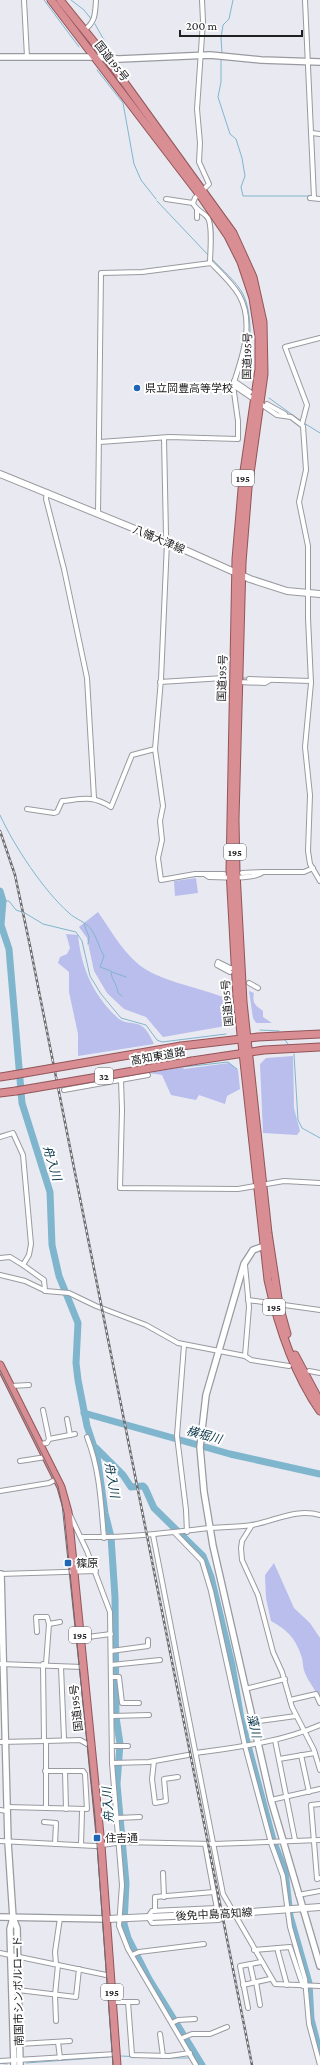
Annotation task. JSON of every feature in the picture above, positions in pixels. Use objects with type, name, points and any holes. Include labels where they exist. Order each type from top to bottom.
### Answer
[{"type":"highway","name":"国道195号","points":[[51,0],[233,233],[253,277],[259,300],[264,338],[264,374],[248,488],[239,574],[236,682],[232,970],[245,1038]]},
{"type":"highway","name":"国道195号","points":[[60,0],[106,57],[202,193]]},
{"type":"highway","name":"国道195号","points":[[233,875],[246,1053],[267,1245],[276,1305],[282,1334],[298,1374],[320,1411]]},
{"type":"highway","name":"高知東道路","points":[[0,1077],[181,1046],[263,1036],[320,1034]]},
{"type":"highway","name":"高知東道路","points":[[0,1093],[264,1050],[320,1047]]},
{"type":"highway","name":"国道195号","points":[[276,1305],[295,1356],[320,1402]]},
{"type":"highway","name":"国道195号","points":[[0,1364],[57,1479],[65,1498],[68,1512],[101,1845],[117,2065]]},
{"type":"main road","name":"八幡大津線","points":[[0,474],[167,542],[239,574],[279,589],[320,594]]},
{"type":"main road","name":"後免中島高知線","points":[[107,1919],[216,1911],[238,1913],[303,1910],[320,1907]]},
{"type":"street","points":[[24,0],[27,57]]},
{"type":"street","points":[[84,30],[90,26],[95,19],[96,0]]},
{"type":"street","points":[[193,203],[195,198],[202,193],[209,184],[199,162],[200,143],[197,103],[203,22],[202,0]]},
{"type":"street","points":[[305,0],[307,62],[312,133],[312,198],[320,199]]},
{"type":"street","points":[[0,57],[106,57],[118,59],[200,55],[320,62]]},
{"type":"street","points":[[312,133],[320,134]]},
{"type":"street","points":[[166,199],[193,203]]},
{"type":"street","points":[[193,203],[197,210],[197,218]]},
{"type":"street","points":[[100,442],[164,438],[238,439],[238,421],[233,383],[246,343],[245,314],[242,300],[210,259],[210,223],[204,214],[197,210]]},
{"type":"street","points":[[98,514],[101,273],[142,272],[210,259]]},
{"type":"street","points":[[320,338],[285,347],[307,406],[302,422],[306,465],[299,502],[308,546],[307,593],[310,681],[304,748],[310,795],[308,851],[313,868],[320,881]]},
{"type":"street","points":[[233,383],[277,415],[291,417],[302,422]]},
{"type":"street","points":[[233,383],[250,392]]},
{"type":"street","points":[[164,438],[167,542],[155,749],[163,806],[160,821],[162,840],[158,858],[161,880],[195,874],[259,876],[263,872]]},
{"type":"street","points":[[47,492],[46,499],[64,569],[87,678],[94,798]]},
{"type":"street","points":[[160,682],[224,678]]},
{"type":"street","points":[[249,679],[310,681]]},
{"type":"street","points":[[236,682],[265,683],[271,679]]},
{"type":"street","points":[[27,809],[54,813],[58,812],[62,801],[94,798],[111,807],[132,755],[155,749]]},
{"type":"street","points":[[205,875],[209,877],[263,872],[304,872],[313,868]]},
{"type":"street","points":[[249,984],[258,988]]},
{"type":"street","points":[[64,1090],[148,1075]]},
{"type":"street","points":[[121,1080],[122,1110],[120,1188],[238,1189],[260,1182],[320,1183]]},
{"type":"street","points":[[0,1137],[13,1133],[23,1155],[31,1244],[29,1255],[23,1265]]},
{"type":"street","points":[[267,1245],[252,1250],[244,1264],[206,1394],[200,1445],[209,1528],[271,1800],[275,1842],[298,1895],[320,1964]]},
{"type":"street","points":[[0,1258],[10,1257],[44,1280],[45,1291]]},
{"type":"street","points":[[244,1264],[248,1300],[245,1356]]},
{"type":"street","points":[[0,1275],[26,1281],[45,1291],[69,1293],[96,1306],[146,1325],[184,1344],[245,1356],[251,1360],[289,1366]]},
{"type":"street","points":[[248,1300],[320,1310]]},
{"type":"street","points":[[184,1344],[177,1440],[186,1510],[184,1532]]},
{"type":"street","points":[[309,1371],[320,1373]]},
{"type":"street","points":[[10,1386],[28,1385]]},
{"type":"street","points":[[43,1410],[49,1439]]},
{"type":"street","points":[[67,1419],[70,1435]]},
{"type":"street","points":[[40,1444],[47,1443],[49,1439],[76,1434]]},
{"type":"street","points":[[87,1437],[94,1454],[101,1494],[104,1538]]},
{"type":"street","points":[[20,1461],[46,1457]]},
{"type":"street","points":[[0,1491],[49,1483],[57,1479]]},
{"type":"street","points":[[68,1512],[82,1537],[109,1607],[112,1664],[113,1763],[120,1843],[122,1936],[182,2038],[196,2065]]},
{"type":"street","points":[[82,1537],[111,1538],[176,1533],[209,1528],[252,1525],[292,1514],[311,1512],[320,1515]]},
{"type":"street","points":[[252,1525],[242,1541],[242,1560],[258,1596],[272,1652],[285,1679],[296,1716],[315,1753],[320,1770]]},
{"type":"street","points":[[176,1533],[204,1564],[247,1746],[275,1842],[283,1876],[289,1910],[307,1986],[309,2024],[320,2065]]},
{"type":"street","points":[[153,1535],[225,1900],[270,1979],[275,1984],[320,1986]]},
{"type":"street","points":[[13,1918],[3,1742],[1,1574],[74,1573],[96,1571]]},
{"type":"street","points":[[37,1632],[36,1617],[47,1617],[49,1624],[45,1664],[46,1808]]},
{"type":"street","points":[[49,1624],[60,1622]]},
{"type":"street","points":[[80,1638],[111,1634]]},
{"type":"street","points":[[111,1651],[148,1646],[148,1640]]},
{"type":"street","points":[[112,1664],[160,1660]]},
{"type":"street","points":[[2,1664],[45,1664],[61,1667],[83,1666]]},
{"type":"street","points":[[61,1667],[64,1739]]},
{"type":"street","points":[[112,1678],[119,1677],[122,1703],[139,1703]]},
{"type":"street","points":[[245,1689],[285,1679]]},
{"type":"street","points":[[290,1700],[316,1694],[320,1703]]},
{"type":"street","points":[[112,1716],[149,1715]]},
{"type":"street","points":[[252,1722],[296,1716]]},
{"type":"street","points":[[196,1753],[258,1744],[305,1732],[320,1725]]},
{"type":"street","points":[[3,1742],[64,1739],[80,1740],[91,1746]]},
{"type":"street","points":[[274,1740],[295,1840]]},
{"type":"street","points":[[114,1746],[128,1746]]},
{"type":"street","points":[[279,1759],[315,1753]]},
{"type":"street","points":[[113,1763],[154,1761],[188,1755]]},
{"type":"street","points":[[301,1755],[308,1792]]},
{"type":"street","points":[[154,1761],[152,1779],[155,1803],[166,1801],[164,1779],[178,1777]]},
{"type":"street","points":[[0,1810],[46,1808],[86,1810],[88,1808],[85,1774],[83,1771],[45,1771]]},
{"type":"street","points":[[65,1771],[66,1809]]},
{"type":"street","points":[[271,1800],[320,1789]]},
{"type":"street","points":[[320,1804],[311,1805],[317,1879],[320,1878]]},
{"type":"street","points":[[81,1845],[82,1812]]},
{"type":"street","points":[[117,1818],[140,1817]]},
{"type":"street","points":[[44,1822],[56,1823],[55,1844]]},
{"type":"street","points":[[0,1841],[101,1845],[120,1843],[213,1844],[320,1840]]},
{"type":"street","points":[[148,1917],[152,1911],[216,1911],[205,1844]]},
{"type":"street","points":[[163,1873],[164,1897]]},
{"type":"street","points":[[298,1895],[320,1891]]},
{"type":"street","points":[[155,1911],[155,1897],[214,1892]]},
{"type":"street","points":[[0,1917],[107,1919]]},
{"type":"street","name":"南国市シンボルロード","points":[[13,1918],[10,1928],[17,2063]]},
{"type":"street","name":"南国市シンボルロード","points":[[13,1918],[17,1928],[19,2044],[17,2063]]},
{"type":"street","points":[[56,2021],[55,1995],[57,1964],[55,1952],[60,1918]]},
{"type":"street","points":[[132,1955],[139,1952],[204,1944]]},
{"type":"street","points":[[254,1950],[290,1946],[307,1986]]},
{"type":"street","points":[[277,1948],[287,1985]]},
{"type":"street","points":[[0,1953],[11,1954],[111,1976]]},
{"type":"street","points":[[248,2008],[240,1966],[261,1962]]},
{"type":"street","points":[[250,1964],[260,2006]]},
{"type":"street","points":[[18,1990],[76,1998],[79,1969]]},
{"type":"street","points":[[244,1985],[270,1979]]},
{"type":"street","points":[[113,2002],[137,2002]]},
{"type":"street","points":[[128,2002],[132,2055],[163,2056],[190,2053]]},
{"type":"street","points":[[172,2023],[178,2020],[195,2019]]},
{"type":"street","points":[[182,2038],[192,2034],[210,2034],[227,2027]]},
{"type":"street","points":[[160,2034],[163,2056]]},
{"type":"street","points":[[19,2044],[70,2041]]},
{"type":"street","points":[[58,2042],[60,2058]]},
{"type":"street","points":[[0,2061],[17,2063],[116,2054]]},
{"type":"shaded area","points":[[196,878],[198,893],[175,896],[174,881]]},
{"type":"shaded area","points":[[98,912],[121,945],[137,963],[145,969],[166,979],[223,997],[231,1003],[233,1023],[220,1027],[163,1037],[146,1017],[124,1009],[107,993],[94,971],[87,938],[79,927]]},
{"type":"shaded area","points":[[66,934],[78,935],[82,959],[90,981],[102,1001],[119,1019],[145,1028],[154,1044],[78,1056],[78,1034],[69,992],[69,972],[58,963],[60,957],[67,954],[70,948]]},
{"type":"shaded area","points":[[249,991],[254,993],[254,1002],[263,1011],[263,1017],[272,1023],[256,1023],[253,1018]]},
{"type":"shaded area","points":[[293,1056],[294,1108],[300,1131],[297,1135],[263,1133],[260,1064],[266,1058]]},
{"type":"shaded area","points":[[229,1063],[238,1070],[240,1089],[227,1096],[225,1104],[199,1095],[196,1100],[171,1095],[162,1075],[149,1073],[182,1067],[184,1069]]},
{"type":"shaded area","points":[[274,1563],[294,1608],[310,1623],[320,1638],[320,1700],[308,1680],[303,1668],[302,1658],[294,1640],[287,1632],[271,1621],[266,1598],[265,1575]]},
{"type":"waterway","points":[[44,0],[79,47]]},
{"type":"waterway","points":[[71,0],[84,10],[92,20]]},
{"type":"waterway","points":[[222,53],[221,38],[223,25],[229,19],[233,0]]},
{"type":"waterway","points":[[95,24],[109,49]]},
{"type":"waterway","points":[[221,58],[221,82],[218,97],[230,134],[236,139],[242,158],[245,176],[241,187],[243,196],[309,196]]},
{"type":"waterway","points":[[97,70],[123,103],[134,164],[141,180],[156,199]]},
{"type":"waterway","points":[[157,201],[209,256]]},
{"type":"waterway","points":[[212,259],[237,285],[243,294],[250,321],[252,370]]},
{"type":"waterway","points":[[269,398],[301,421]]},
{"type":"waterway","points":[[304,423],[320,433]]},
{"type":"waterway","points":[[0,815],[21,854],[50,893],[69,913],[91,929],[104,956],[100,967],[111,971],[118,993],[122,996]]},
{"type":"waterway","name":"舟入川","points":[[0,891],[3,901],[1,925],[9,949],[22,1103],[50,1192],[52,1245],[59,1276],[78,1323],[76,1363],[78,1380],[87,1426],[97,1456],[105,1513],[111,1537],[115,1597],[116,1717],[120,1744],[117,1784],[126,1883],[124,1924],[128,1938],[149,1979],[202,2065]]},
{"type":"waterway","points":[[3,901],[9,901],[16,910],[25,913],[43,924],[76,932],[82,941],[90,976],[101,994],[121,1018],[146,1025],[157,1040],[162,1042],[226,1034]]},
{"type":"waterway","points":[[84,924],[89,937],[88,944]]},
{"type":"waterway","points":[[112,972],[126,977]]},
{"type":"waterway","points":[[260,1030],[279,1031]]},
{"type":"waterway","points":[[285,1040],[288,1044]]},
{"type":"waterway","points":[[179,1049],[181,1060]]},
{"type":"waterway","points":[[294,1054],[298,1120],[302,1128],[320,1138]]},
{"type":"waterway","points":[[183,1067],[228,1062],[237,1069]]},
{"type":"waterway","name":"横堀川","points":[[84,1413],[230,1454],[320,1474]]},
{"type":"waterway","name":"藻川","points":[[96,1448],[123,1475],[131,1487],[143,1486],[145,1488],[154,1508],[203,1556],[211,1577],[232,1665],[241,1719],[273,1840],[285,1871],[290,1916],[309,1983],[311,2019],[320,2054]]},
{"type":"waterway","points":[[120,2056],[145,2057]]},
{"type":"waterway","name":"舟入川","points":[[192,2057],[198,2056]]},
{"type":"waterway","points":[[26,2063],[109,2057]]},
{"type":"waterway","points":[[150,2058],[189,2058]]},
{"type":"waterway","points":[[0,2063],[7,2064]]},
{"type":"tunnel","points":[[224,678],[249,679]]},
{"type":"tram line","points":[[0,1370],[58,1486],[62,1504],[95,1817],[113,2065]]},
{"type":"railway","points":[[0,831],[15,875],[30,946],[252,2065]]},
{"type":"place","name":"県立岡豊高等学校","points":[[137,388]]},
{"type":"place","name":"篠原","points":[[68,1563]]},
{"type":"place","name":"住吉通","points":[[97,1838]]}]
